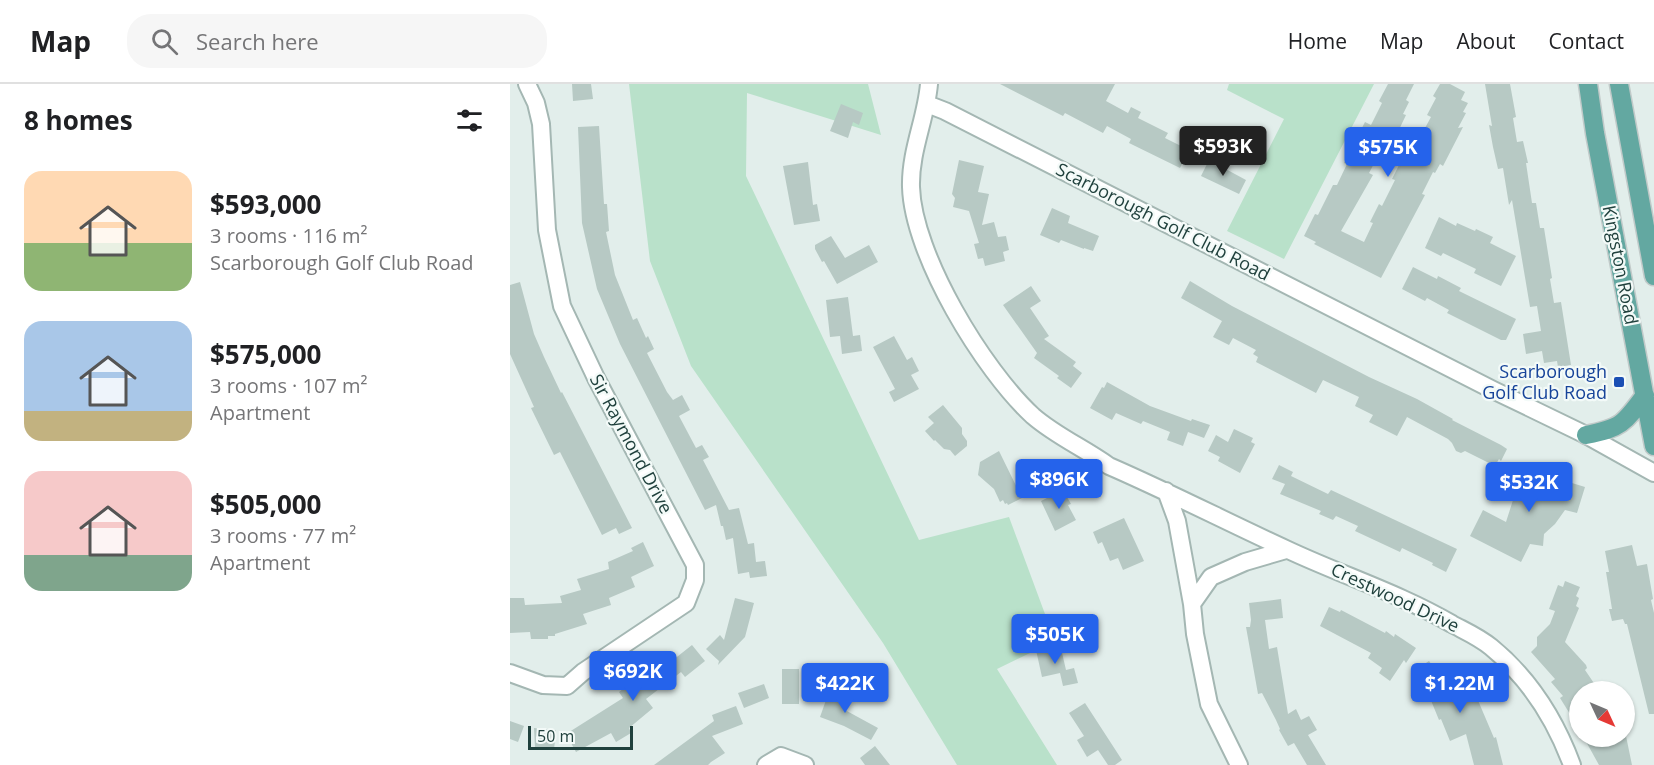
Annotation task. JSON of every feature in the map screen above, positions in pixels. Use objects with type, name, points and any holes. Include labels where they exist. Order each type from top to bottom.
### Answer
[{"type":"main road","name":"Kingston Road","points":[[1588,84],[1594,133],[1654,446]]},
{"type":"main road","name":"Kingston Road","points":[[1619,84],[1654,276]]},
{"type":"main road","points":[[1586,435],[1612,430],[1629,416],[1645,396]]},
{"type":"street","name":"Sir Raymond Drive","points":[[510,673],[543,685],[567,686],[583,672],[686,603],[695,580],[695,565],[596,378],[562,306],[547,230],[541,124],[536,103],[527,84]]},
{"type":"street","name":"Crestwood Drive","points":[[929,84],[927,104],[912,156],[911,186],[914,213],[927,255],[960,319],[1013,396],[1050,430],[1090,452],[1109,466],[1286,549],[1402,597],[1490,646],[1525,681],[1547,711],[1572,765]]},
{"type":"street","name":"Scarborough Golf Club Road","points":[[927,104],[945,111],[1492,390],[1586,435],[1654,473]]},
{"type":"street","points":[[1166,491],[1177,521],[1209,704],[1239,765]]},
{"type":"street","points":[[1192,604],[1211,577],[1245,562],[1286,549]]},
{"type":"street","points":[[766,765],[781,756],[805,765]]},
{"type":"green space","points":[[629,84],[868,84],[881,135],[747,93],[746,176],[919,540],[1009,517],[1055,641],[997,669],[1057,765],[957,765],[883,643],[691,366],[650,261]]},
{"type":"green space","points":[[1229,84],[1374,84],[1284,259],[1227,231],[1284,119],[1227,90]]},
{"type":"building","points":[[572,84],[591,84],[593,99],[573,101]]},
{"type":"building","points":[[1000,84],[1115,84],[1106,101],[1128,113],[1131,107],[1141,112],[1138,118],[1168,133],[1165,138],[1189,150],[1180,168],[1129,143],[1131,139],[1107,126],[1103,133],[1065,113],[1063,116]]},
{"type":"building","points":[[1388,84],[1414,84],[1406,100],[1409,102],[1403,114],[1406,115],[1395,138],[1389,135],[1369,173],[1373,175],[1341,231],[1364,242],[1373,223],[1370,222],[1379,204],[1382,206],[1408,147],[1413,150],[1431,117],[1427,115],[1436,98],[1433,96],[1440,84],[1450,84],[1465,92],[1461,100],[1468,103],[1463,112],[1466,113],[1458,128],[1463,127],[1443,166],[1440,164],[1435,173],[1433,172],[1422,194],[1425,195],[1381,278],[1314,244],[1316,242],[1304,236],[1333,185],[1337,185],[1347,164],[1344,163],[1365,122],[1371,125],[1382,103],[1379,101]]},
{"type":"building","points":[[1485,84],[1510,84],[1516,117],[1513,118],[1517,142],[1523,141],[1532,203],[1536,203],[1540,228],[1544,228],[1554,303],[1561,302],[1571,365],[1558,367],[1557,361],[1544,363],[1542,351],[1526,354],[1523,334],[1541,331],[1537,306],[1530,307],[1512,200],[1509,205],[1503,168],[1498,169],[1493,147]]},
{"type":"building","points":[[841,104],[863,113],[859,125],[853,122],[848,138],[830,131]]},
{"type":"building","points":[[599,126],[604,204],[607,204],[609,231],[606,232],[615,275],[633,320],[637,318],[654,349],[647,353],[673,400],[682,395],[690,410],[679,416],[696,448],[702,445],[709,457],[703,460],[729,510],[739,508],[748,544],[754,543],[756,562],[765,561],[767,576],[750,578],[749,572],[738,574],[733,538],[726,540],[716,505],[705,510],[620,344],[597,289],[582,223],[578,127]]},
{"type":"building","points":[[959,160],[984,166],[978,192],[989,194],[982,225],[994,222],[998,237],[1006,236],[1009,250],[1003,252],[1005,261],[985,266],[983,258],[978,259],[974,244],[979,243],[969,211],[953,207],[955,198],[952,194]]},
{"type":"building","points":[[1209,160],[1246,180],[1239,194],[1201,176]]},
{"type":"building","points":[[808,162],[813,205],[817,204],[820,221],[794,225],[783,166]]},
{"type":"building","points":[[1052,208],[1070,216],[1068,223],[1099,236],[1093,251],[1061,240],[1059,243],[1040,235]]},
{"type":"building","points":[[1439,217],[1456,226],[1457,223],[1493,237],[1490,243],[1516,256],[1501,286],[1474,273],[1476,269],[1443,253],[1441,256],[1425,248]]},
{"type":"building","points":[[831,236],[845,258],[869,245],[878,262],[837,284],[815,249],[815,245]]},
{"type":"building","points":[[1413,267],[1437,279],[1438,276],[1461,288],[1459,291],[1516,319],[1506,340],[1501,340],[1447,313],[1449,310],[1427,298],[1425,301],[1402,289]]},
{"type":"building","points":[[1190,281],[1232,306],[1369,377],[1417,399],[1501,445],[1507,449],[1501,461],[1499,459],[1495,466],[1465,451],[1461,453],[1456,451],[1448,439],[1407,417],[1397,436],[1369,422],[1373,415],[1355,406],[1359,397],[1323,380],[1316,393],[1256,362],[1258,357],[1253,354],[1256,350],[1233,338],[1229,345],[1213,337],[1222,321],[1181,298]]},
{"type":"building","points":[[520,282],[534,334],[544,357],[632,528],[619,534],[616,528],[602,535],[560,452],[554,455],[531,408],[534,407],[510,354],[510,285]]},
{"type":"building","points":[[1031,286],[1041,301],[1030,308],[1049,336],[1044,339],[1076,362],[1073,366],[1082,373],[1071,388],[1034,358],[1037,353],[1003,305]]},
{"type":"building","points":[[848,297],[853,336],[860,335],[862,351],[842,354],[840,336],[830,337],[826,300]]},
{"type":"building","points":[[894,336],[907,360],[912,357],[919,371],[911,375],[919,389],[894,402],[889,392],[895,389],[873,347]]},
{"type":"building","points":[[1107,382],[1150,406],[1191,421],[1192,419],[1210,425],[1204,438],[1188,432],[1183,446],[1167,440],[1170,432],[1143,421],[1141,424],[1116,413],[1112,420],[1090,408]]},
{"type":"building","points":[[943,405],[962,428],[962,434],[967,441],[967,446],[955,456],[950,450],[944,449],[934,441],[925,431],[934,423],[928,417]]},
{"type":"building","points":[[1234,429],[1253,438],[1251,442],[1255,444],[1240,473],[1218,461],[1220,457],[1208,451],[1216,435],[1228,442]]},
{"type":"building","points":[[999,451],[1022,498],[1008,505],[1003,500],[1000,502],[994,489],[978,475],[980,462]]},
{"type":"building","points":[[1279,465],[1293,472],[1291,476],[1328,494],[1331,490],[1457,549],[1446,572],[1402,548],[1400,552],[1355,531],[1358,526],[1336,516],[1333,520],[1319,514],[1321,511],[1280,494],[1285,484],[1272,479]]},
{"type":"building","points":[[1520,467],[1585,487],[1577,513],[1565,510],[1544,534],[1543,546],[1530,544],[1521,562],[1470,536],[1483,510],[1506,522],[1514,497],[1511,495]]},
{"type":"building","points":[[1063,490],[1076,520],[1055,531],[1041,501]]},
{"type":"building","points":[[1124,518],[1144,561],[1123,570],[1118,558],[1110,561],[1102,542],[1098,544],[1093,532]]},
{"type":"building","points":[[643,542],[654,566],[631,577],[635,587],[609,598],[611,605],[583,614],[587,624],[555,634],[555,636],[548,636],[548,639],[531,639],[530,632],[510,633],[510,598],[524,598],[525,605],[562,603],[560,596],[581,590],[577,579],[609,569],[608,562],[633,551],[631,548]]},
{"type":"building","points":[[1632,545],[1637,566],[1647,564],[1653,599],[1651,600],[1654,613],[1654,714],[1649,714],[1627,624],[1623,619],[1612,621],[1609,609],[1612,609],[1605,551]]},
{"type":"building","points":[[1565,581],[1580,587],[1576,596],[1579,598],[1576,606],[1579,608],[1565,642],[1586,665],[1585,670],[1592,681],[1569,681],[1569,712],[1560,698],[1563,696],[1551,682],[1555,679],[1531,652],[1537,646],[1537,637],[1550,624],[1555,611],[1549,609],[1558,585],[1563,587]]},
{"type":"building","points":[[735,598],[754,603],[745,637],[718,665],[719,661],[706,649],[720,635],[724,640]]},
{"type":"building","points":[[1281,599],[1283,618],[1265,620],[1269,649],[1277,647],[1288,714],[1296,709],[1301,720],[1309,716],[1317,730],[1308,735],[1326,765],[1307,765],[1294,743],[1288,746],[1262,693],[1258,694],[1246,627],[1250,627],[1251,620],[1249,603]]},
{"type":"building","points":[[1329,607],[1340,612],[1341,610],[1394,637],[1395,634],[1416,648],[1406,663],[1404,660],[1390,681],[1379,673],[1382,668],[1368,658],[1371,653],[1320,626]]},
{"type":"building","points":[[1060,644],[1066,670],[1074,668],[1078,683],[1063,686],[1060,673],[1042,677],[1036,650]]},
{"type":"building","points":[[692,645],[705,661],[685,677],[681,672],[646,699],[653,708],[629,728],[631,733],[616,742],[611,733],[576,752],[566,734],[623,698],[619,692],[663,659],[668,664]]},
{"type":"building","points":[[1429,661],[1437,672],[1444,667],[1464,695],[1474,691],[1494,738],[1496,737],[1503,765],[1474,765],[1466,734],[1450,741],[1430,698],[1412,672]]},
{"type":"building","points":[[782,669],[799,669],[799,704],[782,704]]},
{"type":"building","points":[[764,684],[769,698],[744,708],[738,693]]},
{"type":"building","points":[[831,686],[850,693],[845,710],[878,728],[871,740],[820,717]]},
{"type":"building","points":[[1085,703],[1122,760],[1115,765],[1108,765],[1098,750],[1087,757],[1077,740],[1084,736],[1069,713]]},
{"type":"building","points":[[736,706],[743,724],[712,736],[725,753],[708,765],[654,765],[714,721],[712,715]]},
{"type":"building","points":[[510,721],[524,726],[518,742],[510,739]]},
{"type":"building","points":[[534,728],[556,730],[554,750],[535,748]]},
{"type":"building","points":[[875,746],[890,765],[865,765],[860,758]]},
{"type":"building","points":[[1589,747],[1628,747],[1632,765],[1599,765]]},
{"type":"place","name":"Scarborough Golf Club Road","points":[[1619,382]]}]
